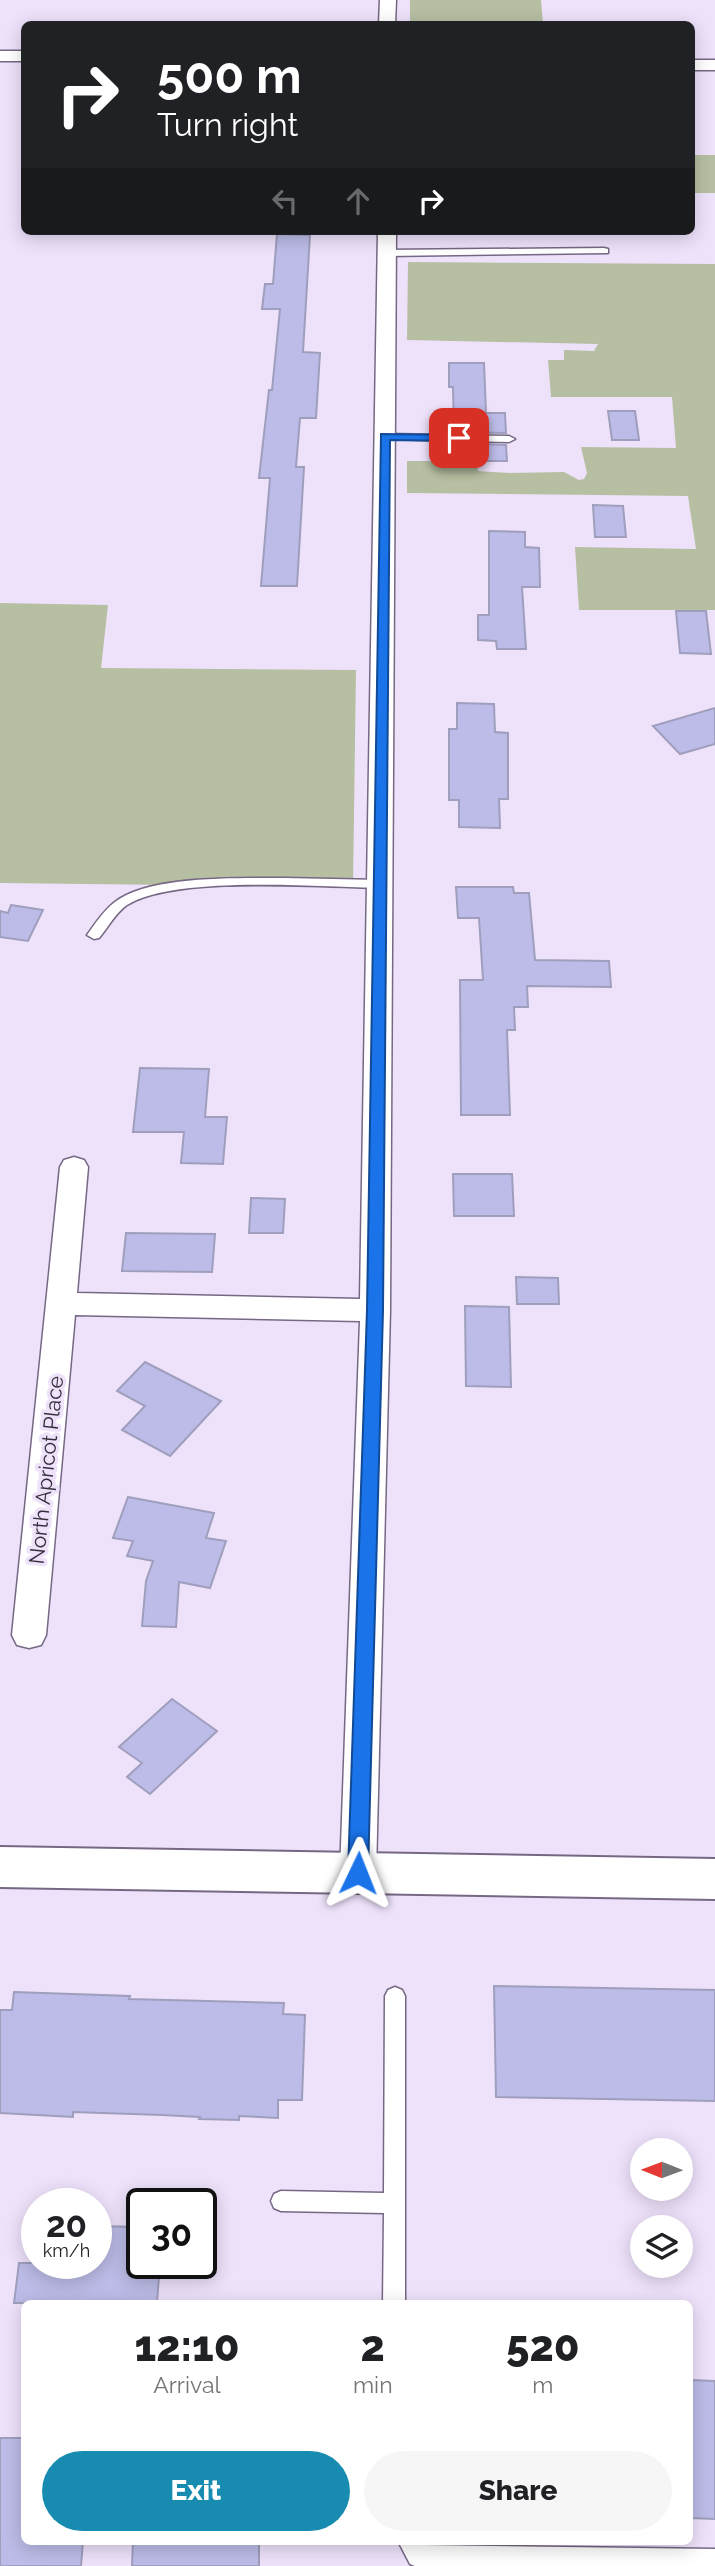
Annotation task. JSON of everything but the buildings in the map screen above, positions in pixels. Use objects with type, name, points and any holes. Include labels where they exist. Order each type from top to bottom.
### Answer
[{"type":"main road","points":[[0,1867],[715,1880]]},
{"type":"street","points":[[387,21],[388,0]]},
{"type":"street","points":[[0,56],[21,56]]},
{"type":"street","points":[[695,65],[715,65]]},
{"type":"street","points":[[358,1873],[375,1310],[387,242]]},
{"type":"street","name":"North Apricot Place","points":[[29,1635],[74,1167]]},
{"type":"street","points":[[62,1304],[375,1310]]},
{"type":"lane","points":[[387,242],[604,251]]},
{"type":"lane","points":[[385,437],[509,439]]},
{"type":"lane","points":[[94,935],[122,902],[159,888],[239,882],[380,884]]},
{"type":"lane","points":[[394,2300],[395,1996]]},
{"type":"lane","points":[[281,2201],[394,2203]]},
{"type":"lane","points":[[412,2545],[418,2556],[715,2560]]},
{"type":"green space","points":[[410,0],[541,0],[543,21],[410,21]]},
{"type":"green space","points":[[695,155],[715,155],[715,193],[695,193]]},
{"type":"green space","points":[[408,262],[715,264],[715,610],[579,610],[575,547],[696,549],[688,496],[407,493],[407,461],[477,461],[478,471],[564,472],[579,480],[584,479],[587,473],[581,447],[676,448],[672,397],[551,397],[548,360],[564,360],[564,350],[594,351],[598,344],[407,340]]},
{"type":"green space","points":[[0,603],[108,605],[101,668],[356,670],[353,887],[0,883]]},
{"type":"route","points":[[358,1873],[375,1310],[385,437],[459,438]]}]
